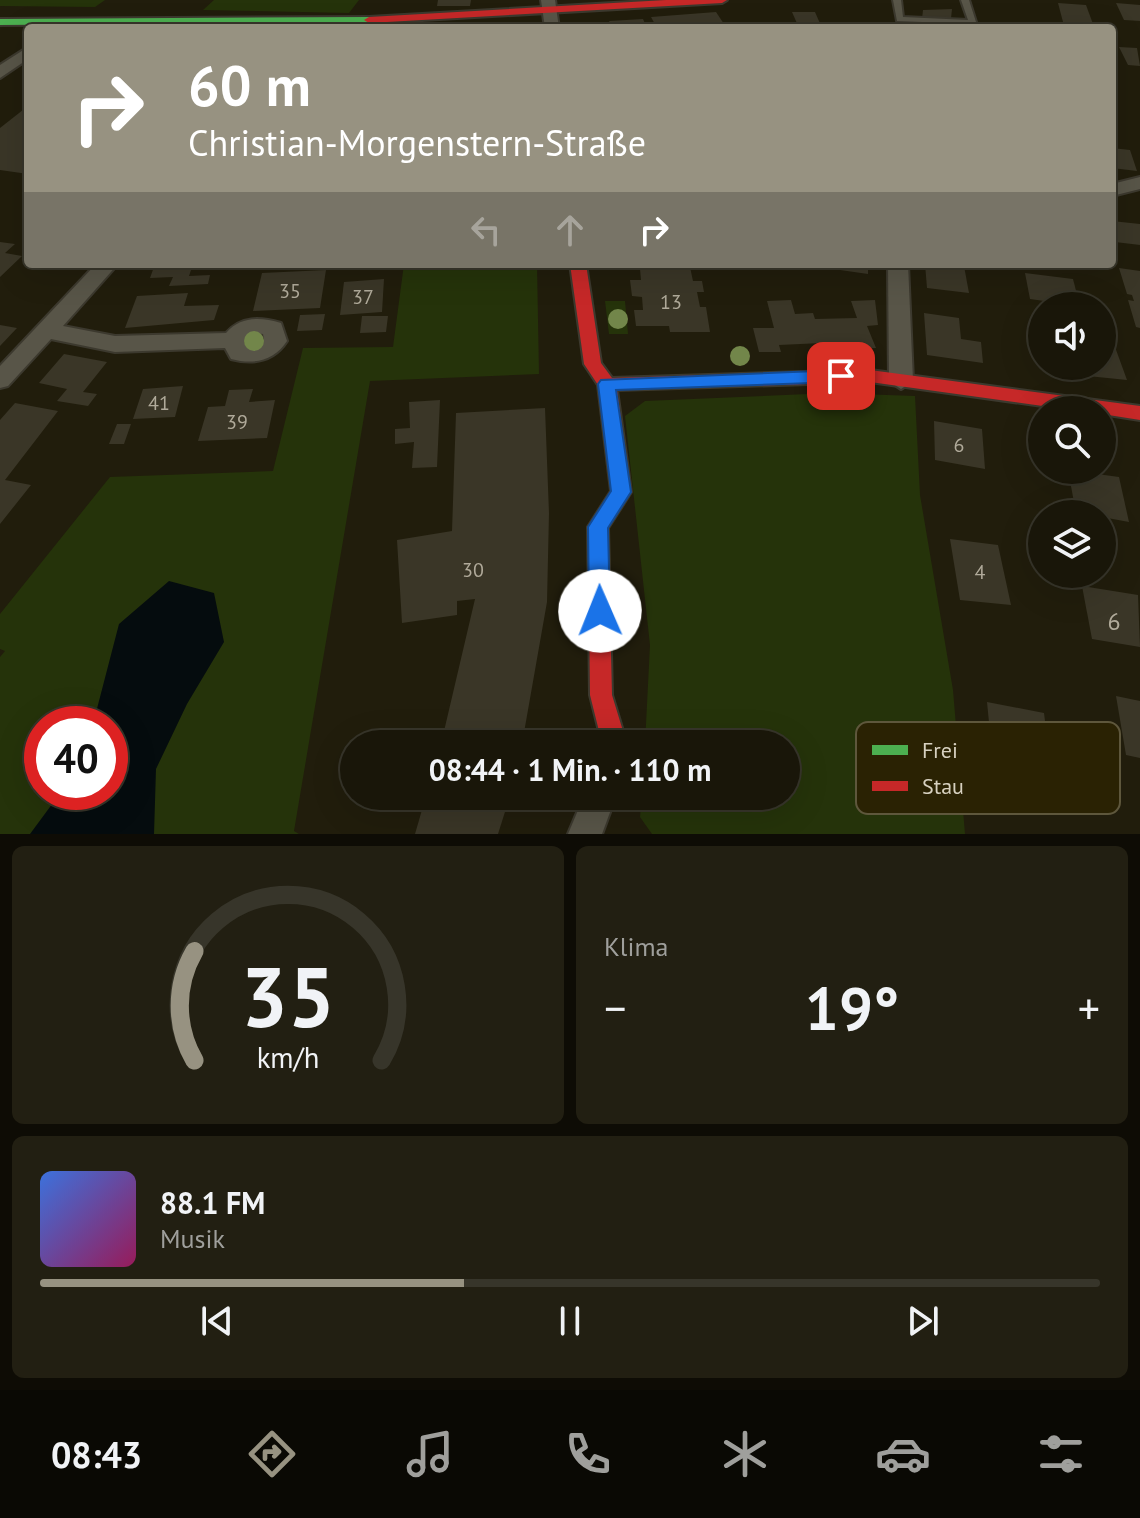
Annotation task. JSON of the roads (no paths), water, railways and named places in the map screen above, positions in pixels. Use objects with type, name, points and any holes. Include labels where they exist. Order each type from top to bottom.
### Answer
[{"type":"street","points":[[123,24],[550,13],[722,0]]},
{"type":"street","points":[[0,22],[41,24]]},
{"type":"street","points":[[0,73],[24,55]]},
{"type":"street","points":[[1116,189],[1140,183]]},
{"type":"street","points":[[1116,197],[1140,199]]},
{"type":"street","points":[[0,380],[104,268]]},
{"type":"street","points":[[579,268],[593,364],[607,384],[621,492],[598,527],[601,695],[611,730]]},
{"type":"street","points":[[898,268],[901,381]]},
{"type":"street","points":[[46,330],[115,344],[232,340]]},
{"type":"street","points":[[607,384],[841,376],[901,381],[1140,413]]},
{"type":"street","points":[[585,834],[594,810]]},
{"type":"lane","points":[[897,0],[900,19],[972,22],[965,0]]}]
